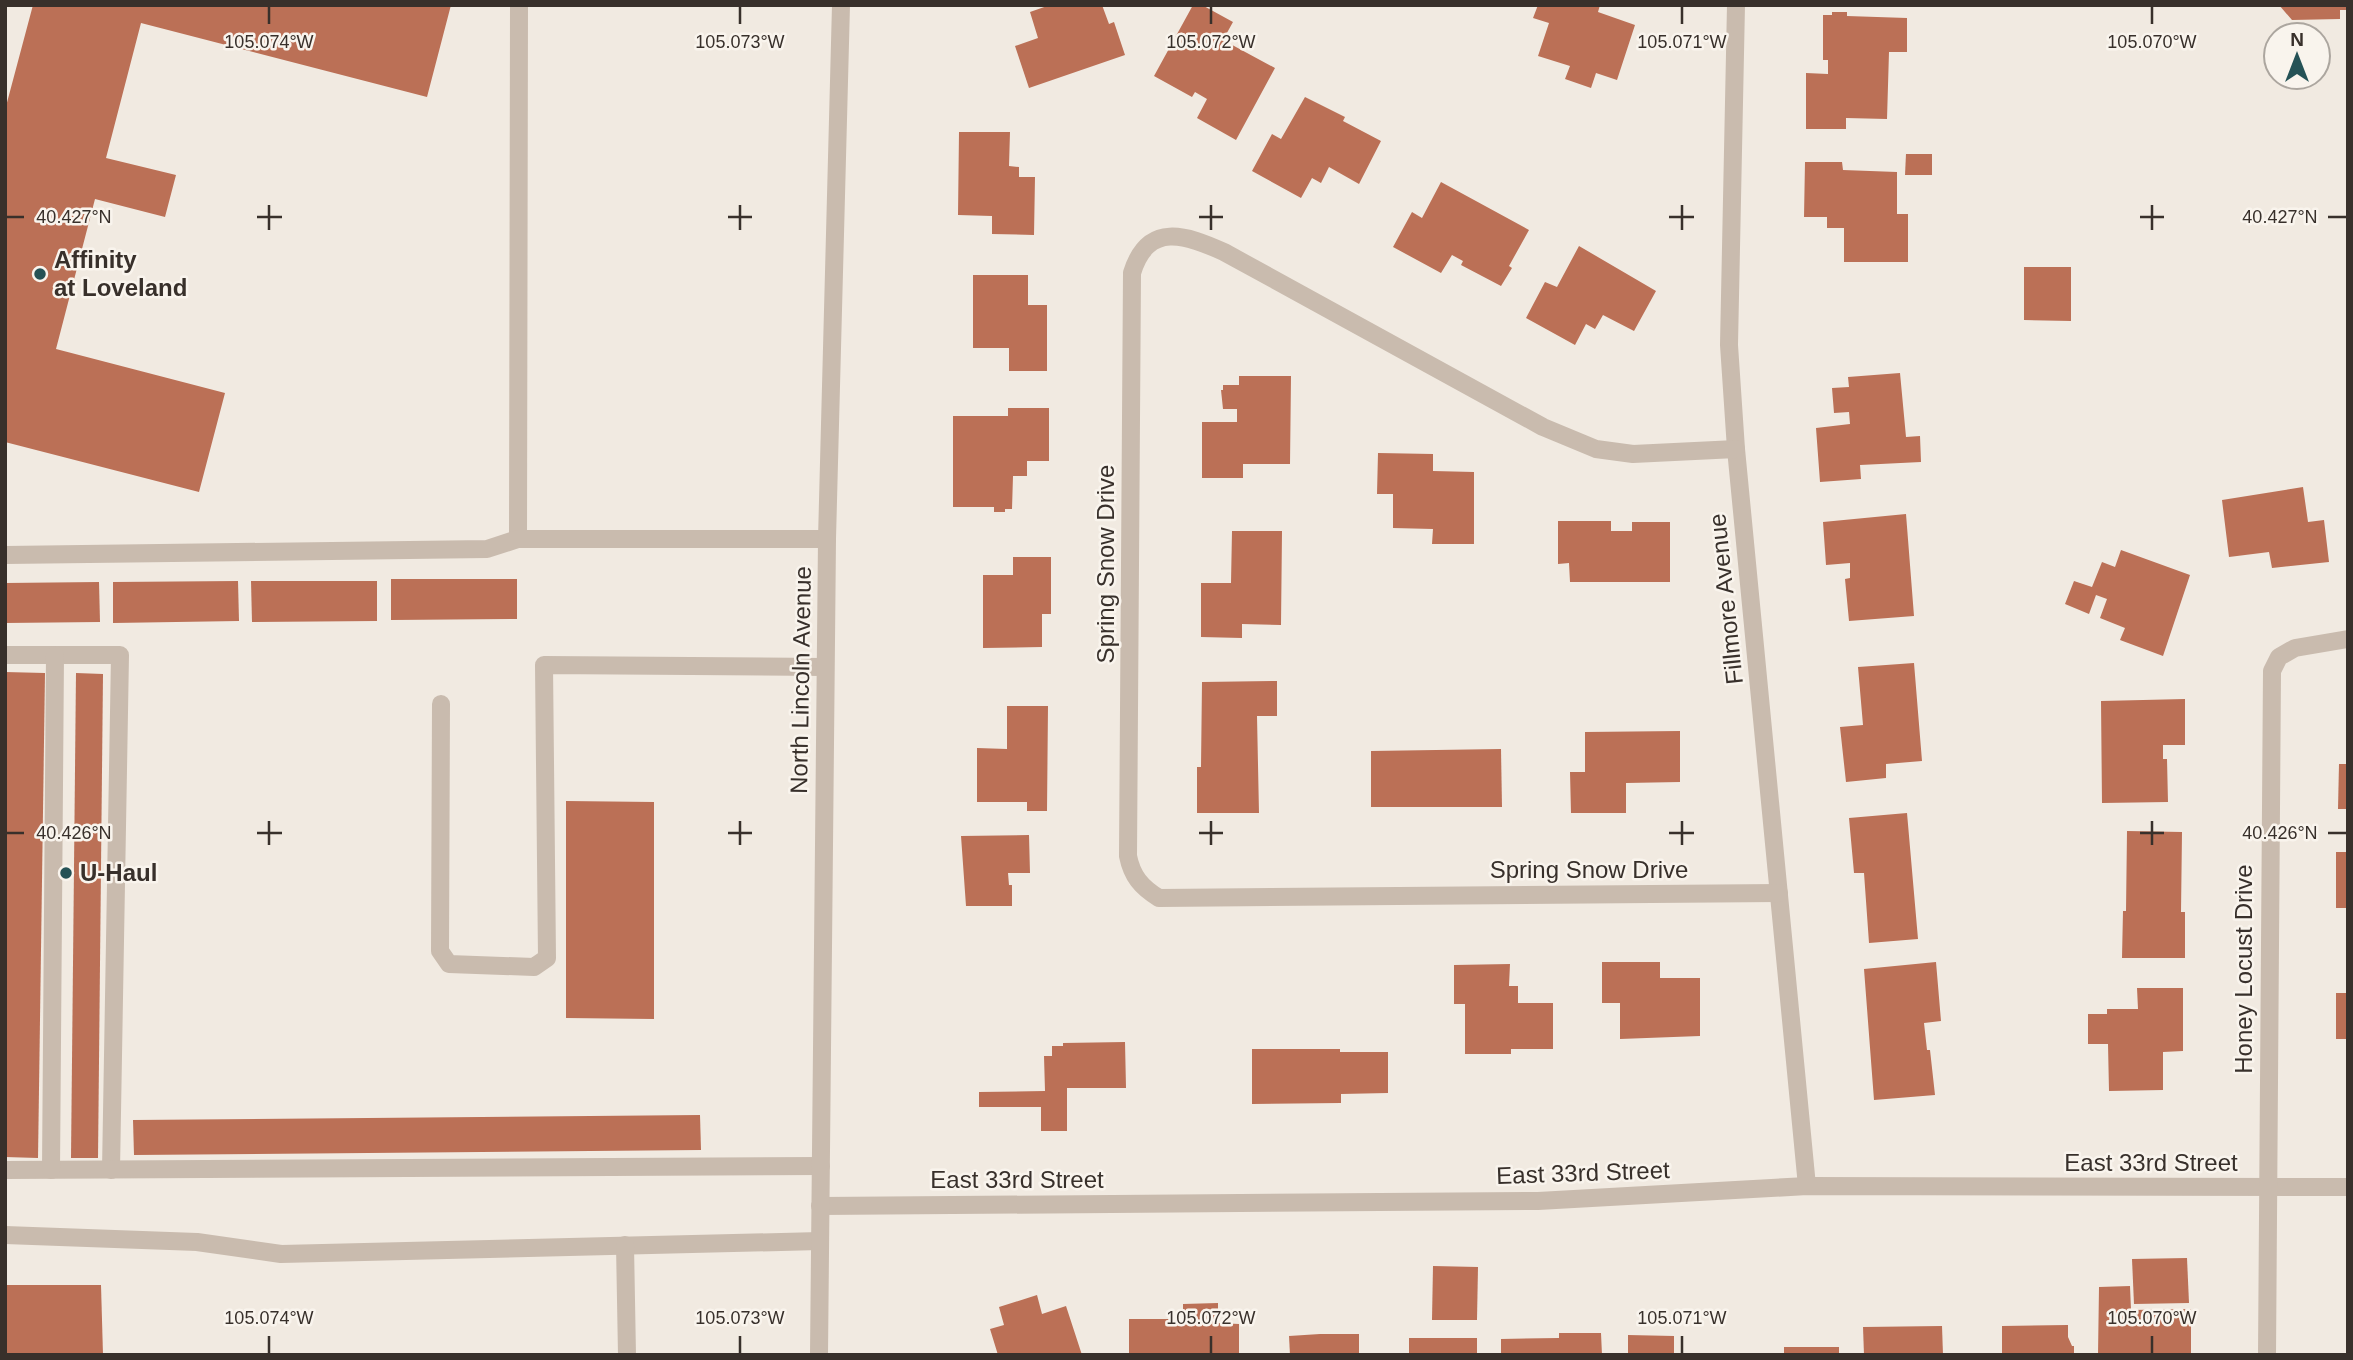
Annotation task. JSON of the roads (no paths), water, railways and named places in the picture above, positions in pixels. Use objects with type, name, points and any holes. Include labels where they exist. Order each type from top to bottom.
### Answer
[{"type":"street","points":[[517,539],[519,5]]},
{"type":"street","name":"North Lincoln Avenue","points":[[819,1355],[827,539],[841,5]]},
{"type":"street","name":"Fillmore Avenue","points":[[1736,5],[1729,345],[1736,449],[1807,1186]]},
{"type":"street","name":"Spring Snow Drive","points":[[1736,449],[1633,454],[1596,449],[1543,427],[1191,237],[1158,239],[1145,246],[1132,273],[1128,856],[1137,880],[1159,898],[1779,893]]},
{"type":"street","points":[[5,555],[487,549],[517,539],[827,539]]},
{"type":"street","name":"Honey Locust Drive","points":[[2267,1355],[2272,671],[2279,657],[2295,648],[2348,639]]},
{"type":"street","points":[[5,654],[120,654],[111,1170]]},
{"type":"street","points":[[51,1170],[55,654]]},
{"type":"street","points":[[441,704],[440,951],[449,964],[534,967],[547,958],[544,665],[825,667]]},
{"type":"street","points":[[5,1170],[821,1166]]},
{"type":"street","name":"East 33rd Street","points":[[820,1206],[1538,1201],[1807,1186],[2348,1187]]},
{"type":"street","points":[[5,1235],[197,1242],[281,1254],[820,1241]]},
{"type":"street","points":[[625,1245],[627,1355]]},
{"type":"place","name":"Affinity at Loveland","points":[[40,274]]},
{"type":"place","name":"U-Haul","points":[[66,873]]}]
